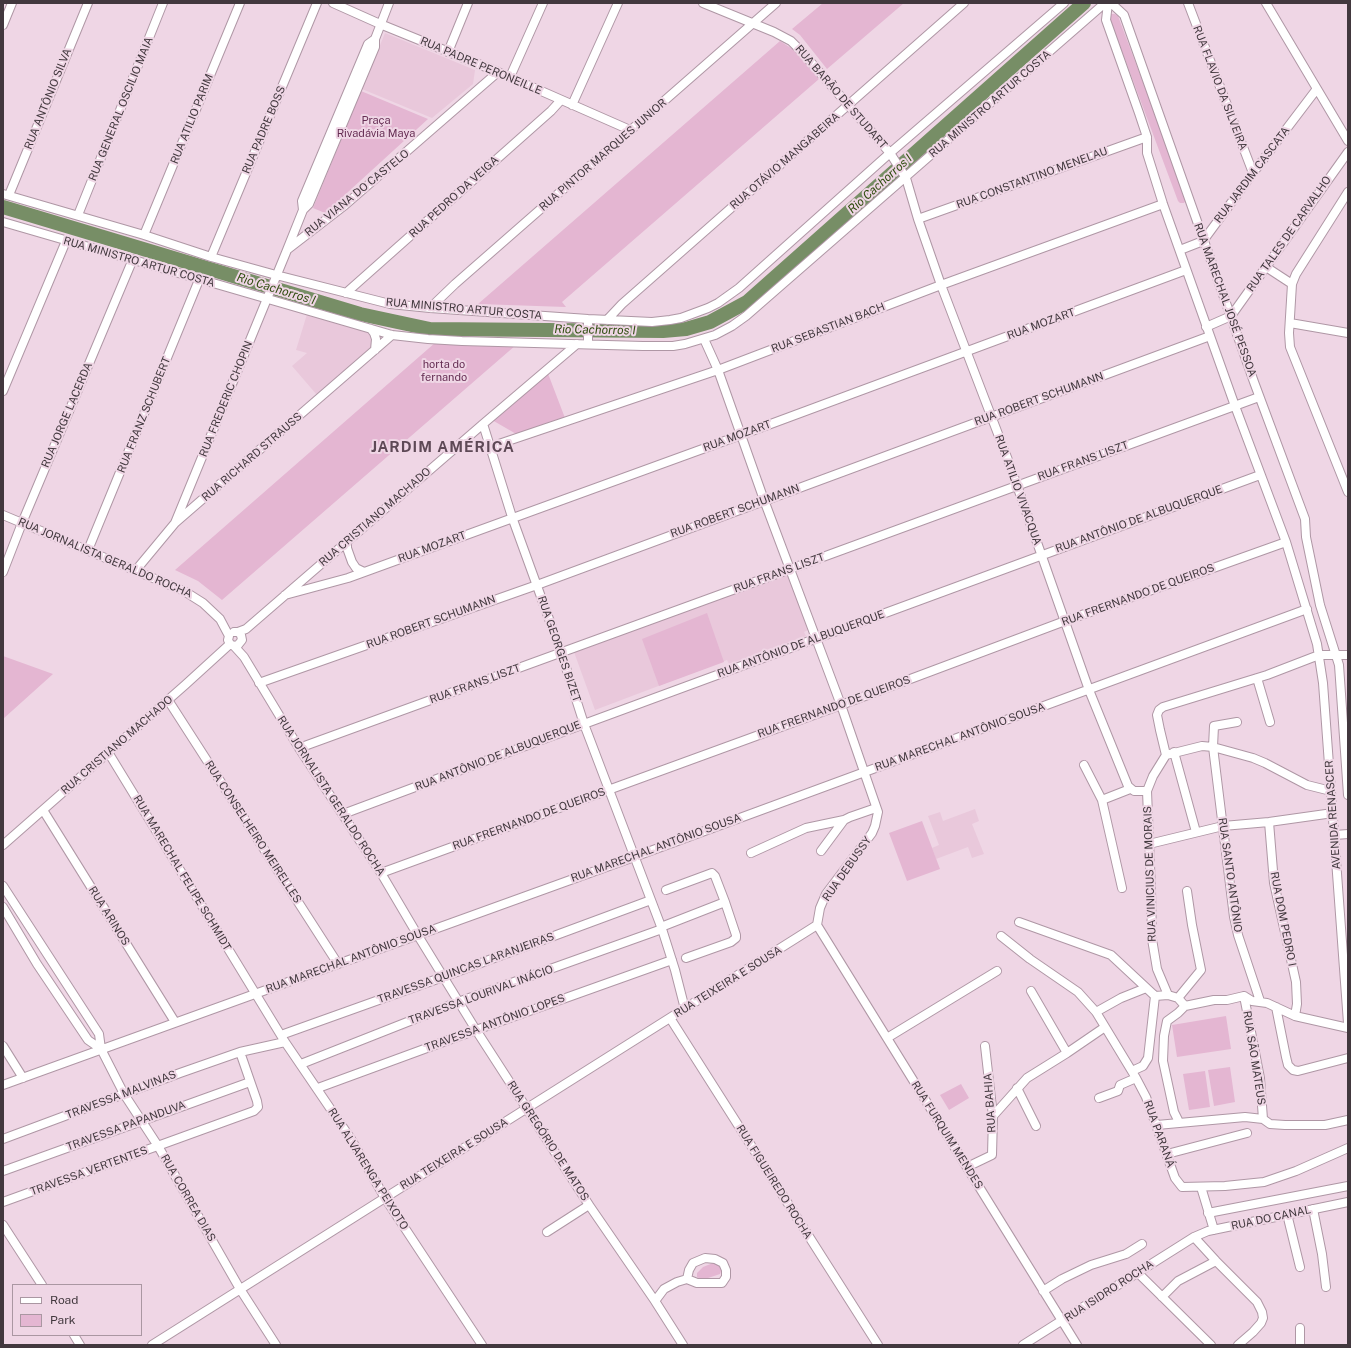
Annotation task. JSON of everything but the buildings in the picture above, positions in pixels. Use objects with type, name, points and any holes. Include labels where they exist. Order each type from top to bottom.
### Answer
[{"type":"street","points":[[3,25],[12,3]]},
{"type":"street","name":"RUA ANTÔNIO SILVA","points":[[6,195],[88,3]]},
{"type":"street","name":"RUA GENERAL OSCILIO MAIA","points":[[78,215],[163,3]]},
{"type":"street","name":"RUA ATILIO PARIM","points":[[144,235],[240,3]]},
{"type":"street","name":"RUA PADRE BOSS","points":[[211,257],[317,3]]},
{"type":"street","name":"RUA PADRE PERONEILLE","points":[[333,3],[380,24],[498,72],[630,130]]},
{"type":"street","name":"RUA FREDERIC CHOPIN","points":[[176,523],[303,210],[309,204],[374,47],[380,24],[389,3]]},
{"type":"street","points":[[448,52],[468,3]]},
{"type":"street","points":[[510,78],[542,3]]},
{"type":"street","points":[[572,105],[618,3]]},
{"type":"street","name":"RUA BARÃO DE STUDART","points":[[704,3],[774,32],[791,41],[892,156],[905,175]]},
{"type":"street","name":"RUA PINTOR MARQUES JUNIOR","points":[[430,308],[630,130],[776,3]]},
{"type":"street","name":"RUA OTÁVIO MANGABEIRA","points":[[607,320],[622,304],[964,3]]},
{"type":"street","name":"RUA MINISTRO ARTUR COSTA","points":[[6,195],[144,235],[275,278],[390,304],[588,322],[607,320],[652,322],[670,320],[697,313],[718,303],[739,288],[892,156],[1064,3]]},
{"type":"street","points":[[1106,3],[1106,20],[1147,137],[1147,153],[1163,204],[1206,327],[1286,542],[1307,609]]},
{"type":"street","name":"RUA MINISTRO ARTUR COSTA","points":[[3,222],[133,259],[199,280],[268,296],[371,329],[392,334],[435,339],[577,344],[588,342],[673,346],[704,339],[732,326],[746,316],[905,175],[1106,3]]},
{"type":"street","name":"RUA MARECHAL JOSÉ PESSOA","points":[[1111,3],[1124,15],[1259,397],[1305,519],[1306,537],[1320,605]]},
{"type":"street","name":"RUA FLAVIO DA SILVEIRA","points":[[1188,3],[1253,173]]},
{"type":"street","points":[[1266,3],[1316,90],[1348,141]]},
{"type":"street","name":"RUA VIANA DO CASTELO","points":[[287,250],[345,206],[498,72]]},
{"type":"street","name":"RUA JARDIM CASCATA","points":[[1203,241],[1316,90]]},
{"type":"street","name":"RUA PEDRO DA VEIGA","points":[[346,293],[551,111],[561,100]]},
{"type":"street","name":"RUA CONSTANTINO MENELAU","points":[[918,219],[1147,137]]},
{"type":"street","name":"RUA TALES DE CARVALHO","points":[[1231,316],[1348,152]]},
{"type":"street","name":"RUA ATILIO VIVACQUA","points":[[905,175],[918,219],[941,285],[1042,555],[1089,690],[1125,781],[1130,789]]},
{"type":"street","points":[[1348,193],[1296,274],[1292,284],[1290,323],[1290,347],[1348,492]]},
{"type":"street","name":"RUA SEBASTIAN BACH","points":[[490,447],[718,370],[941,285],[1163,204]]},
{"type":"street","points":[[3,391],[66,241]]},
{"type":"street","points":[[1180,250],[1203,241]]},
{"type":"street","name":"RUA JORGE LACERDA","points":[[3,572],[22,523],[133,259]]},
{"type":"street","points":[[1266,267],[1292,284]]},
{"type":"street","name":"RUA MOZART","points":[[285,595],[317,587],[364,572],[741,435],[1186,270]]},
{"type":"street","name":"RUA FRANZ SCHUBERT","points":[[88,550],[199,280]]},
{"type":"street","points":[[1206,327],[1231,316]]},
{"type":"street","points":[[588,322],[588,342]]},
{"type":"street","points":[[1290,323],[1348,333]]},
{"type":"street","points":[[371,329],[376,339],[375,350]]},
{"type":"street","name":"RUA RICHARD STRAUSS","points":[[136,570],[176,523],[392,334]]},
{"type":"street","name":"RUA ROBERT SCHUMANN","points":[[259,683],[537,585],[1210,336]]},
{"type":"street","name":"RUA DEBUSSY","points":[[704,339],[718,370],[814,638],[841,705],[878,812],[872,833],[826,894],[820,908],[817,926]]},
{"type":"street","name":"RUA CRISTIANO MACHADO","points":[[3,845],[285,595],[577,344]]},
{"type":"street","name":"RUA FRANS LISZT","points":[[299,748],[1259,397]]},
{"type":"street","name":"RUA GEORGES BIZET","points":[[483,424],[512,517],[561,652],[584,724],[661,928],[672,960],[685,1009]]},
{"type":"street","name":"RUA ANTÔNIO DE ALBUQUERQUE","points":[[343,814],[814,638],[1260,475]]},
{"type":"street","name":"RUA JORNALISTA GERALDO ROCHA","points":[[3,515],[136,570],[194,596],[212,610],[237,637],[244,658],[259,683],[299,748],[381,873],[417,934]]},
{"type":"street","points":[[348,541],[347,548],[352,562],[356,568],[364,572]]},
{"type":"street","name":"RUA FRERNANDO DE QUEIROS","points":[[381,873],[841,705],[1065,621],[1286,542]]},
{"type":"street","name":"AVENIDA RENASCER","points":[[1320,605],[1337,656],[1348,795]]},
{"type":"street","name":"AVENIDA RENASCER","points":[[1307,609],[1319,655],[1323,682],[1348,1023]]},
{"type":"street","name":"RUA MARECHAL ANTÔNIO SOUSA","points":[[3,1085],[256,994],[417,934],[634,857],[1307,609]]},
{"type":"street","points":[[1196,832],[1158,722],[1157,715],[1159,710],[1258,678],[1319,655],[1348,655]]},
{"type":"street","points":[[1258,678],[1270,722]]},
{"type":"street","name":"RUA CONSELHEIRO MEIRELLES","points":[[168,700],[338,964]]},
{"type":"street","name":"RUA SANTO ANTÔNIO","points":[[1237,722],[1214,726],[1213,747],[1232,905],[1238,935],[1260,1001]]},
{"type":"street","points":[[1170,754],[1202,746],[1213,747],[1265,763],[1307,786],[1331,790]]},
{"type":"street","name":"RUA MARECHAL FELIPE SCHMIDT","points":[[108,752],[256,994]]},
{"type":"street","name":"RUA VINICIUS DE MORAIS","points":[[1168,995],[1157,968],[1152,939],[1147,791],[1153,776],[1170,754]]},
{"type":"street","points":[[1084,765],[1102,800],[1122,888]]},
{"type":"street","points":[[1102,800],[1130,789],[1134,791],[1147,791]]},
{"type":"street","points":[[751,853],[806,828],[844,820],[876,808]]},
{"type":"street","name":"RUA ARINOS","points":[[43,810],[175,1022]]},
{"type":"street","points":[[1149,844],[1223,826],[1269,822],[1333,813]]},
{"type":"street","points":[[820,852],[844,820]]},
{"type":"street","name":"RUA DOM PEDRO I","points":[[1269,822],[1274,883],[1296,982],[1295,1016]]},
{"type":"street","points":[[1335,835],[1348,834]]},
{"type":"street","points":[[666,890],[712,873],[715,876],[736,935],[736,938],[731,942],[686,958]]},
{"type":"street","points":[[3,886],[99,1034],[101,1049]]},
{"type":"street","points":[[1178,998],[1201,970],[1187,891]]},
{"type":"street","name":"TRAVESSA QUINCAS LARANJEIRAS","points":[[240,1052],[283,1038],[651,900]]},
{"type":"street","name":"TRAVESSA LOURIVAL INÁCIO","points":[[301,1064],[458,1002],[661,928],[725,902]]},
{"type":"street","points":[[3,907],[37,964],[88,1040],[101,1049]]},
{"type":"street","points":[[1019,922],[1110,955],[1155,996],[1168,995],[1178,998],[1185,1006]]},
{"type":"street","name":"RUA TEIXEIRA E SOUSA","points":[[152,1345],[527,1107],[817,926]]},
{"type":"street","name":"RUA FURQUIM MENDES","points":[[817,926],[1077,1345]]},
{"type":"street","name":"RUA GREGÓRIO DE MATOS","points":[[417,934],[458,1002],[589,1205],[655,1301],[683,1345]]},
{"type":"street","name":"RUA PARANÁ","points":[[1001,936],[1030,959],[1078,992],[1096,1012],[1134,1074],[1146,1097],[1178,1184],[1182,1187],[1201,1187]]},
{"type":"street","points":[[37,964],[48,957]]},
{"type":"street","name":"TRAVESSA ANTÔNIO LOPES","points":[[318,1088],[672,960]]},
{"type":"street","points":[[887,1038],[997,971]]},
{"type":"street","points":[[1096,1012],[1121,998],[1146,988]]},
{"type":"street","points":[[1031,991],[1067,1053]]},
{"type":"street","name":"RUA ALVARENGA PEIXOTO","points":[[256,994],[283,1038],[318,1088],[362,1158],[384,1198],[482,1345]]},
{"type":"street","points":[[1099,1098],[1118,1091],[1120,1084],[1146,1063],[1149,1054],[1155,996]]},
{"type":"street","points":[[1179,1122],[1174,1112],[1163,1061],[1164,1036],[1166,1021],[1185,1006],[1244,996],[1252,1001],[1260,1001],[1295,1016],[1348,1028]]},
{"type":"street","name":"RUA SÃO MATEUS","points":[[1244,996],[1260,1078],[1263,1119]]},
{"type":"street","points":[[1276,1007],[1288,1065],[1292,1070],[1298,1071],[1348,1058]]},
{"type":"street","name":"RUA FIGUEIREDO ROCHA","points":[[670,1018],[878,1345]]},
{"type":"street","points":[[993,1116],[1027,1078],[1105,1027]]},
{"type":"street","points":[[3,1046],[23,1078]]},
{"type":"street","name":"RUA BAHIA","points":[[967,1167],[992,1155],[993,1116],[985,1046]]},
{"type":"street","name":"RUA CORREA DIAS","points":[[101,1049],[124,1094],[158,1146],[240,1289],[276,1345]]},
{"type":"street","points":[[240,1052],[250,1082]]},
{"type":"street","name":"TRAVESSA MALVINAS","points":[[3,1139],[240,1052]]},
{"type":"street","points":[[1146,1063],[1163,1061]]},
{"type":"street","name":"TRAVESSA VERTENTES","points":[[3,1202],[254,1111],[258,1107],[250,1082]]},
{"type":"street","name":"TRAVESSA PAPANDUVA","points":[[3,1171],[250,1082]]},
{"type":"street","points":[[1017,1088],[1036,1126]]},
{"type":"street","points":[[1157,1125],[1245,1117],[1263,1119],[1270,1124],[1285,1125],[1325,1125],[1348,1120]]},
{"type":"street","points":[[1167,1154],[1247,1133]]},
{"type":"street","points":[[1214,1230],[1201,1187],[1254,1184],[1264,1182],[1296,1171],[1348,1148]]},
{"type":"street","points":[[1208,1213],[1348,1186]]},
{"type":"street","name":"RUA DO CANAL","points":[[1194,1237],[1214,1230],[1348,1202]]},
{"type":"street","points":[[547,1232],[589,1205]]},
{"type":"street","points":[[1313,1209],[1322,1254],[1326,1287]]},
{"type":"street","points":[[1287,1214],[1300,1267]]},
{"type":"street","points":[[3,1225],[41,1284]]},
{"type":"street","points":[[1194,1237],[1257,1302],[1262,1312],[1263,1318],[1261,1323],[1238,1345]]},
{"type":"street","name":"RUA ISIDRO ROCHA","points":[[1024,1345],[1194,1237]]},
{"type":"street","points":[[1043,1291],[1062,1279],[1091,1265],[1126,1254],[1142,1244]]},
{"type":"street","points":[[655,1301],[664,1290],[677,1282],[687,1279],[697,1283],[722,1283],[726,1277],[726,1270],[723,1263],[715,1259],[706,1258],[693,1264],[689,1270],[687,1279]]},
{"type":"street","points":[[1162,1297],[1178,1280],[1216,1261]]},
{"type":"street","points":[[1137,1272],[1211,1345]]},
{"type":"street","points":[[1300,1328],[1300,1345]]},
{"type":"street","points":[[75,1336],[80,1345]]},
{"type":"shaded area","points":[[385,33],[475,70],[473,84],[432,118],[362,89]]},
{"type":"shaded area","points":[[308,311],[365,329],[370,333],[372,340],[372,347],[369,351],[317,395],[292,366],[307,353],[296,350]]},
{"type":"shaded area","points":[[787,572],[808,630],[804,632],[806,636],[729,664],[727,660],[595,710],[574,652]]},
{"type":"shaded area","points":[[975,809],[979,821],[972,824],[984,854],[972,858],[968,847],[936,859],[932,848],[939,845],[928,816],[940,812],[943,821]]},
{"type":"green space","points":[[823,3],[904,3],[827,69],[800,35],[792,29]]},
{"type":"green space","points":[[1111,14],[1118,16],[1186,197],[1184,203],[1180,203],[1178,201],[1110,19],[1109,16]]},
{"type":"green space","points":[[780,41],[794,50],[819,79],[562,302],[566,307],[478,304]]},
{"type":"green space","name":"Praça Rivadávia Maya","points":[[361,91],[428,119],[325,213],[313,208]]},
{"type":"green space","name":"horta do fernando","points":[[436,342],[516,345],[222,600],[198,581],[175,570]]},
{"type":"green space","points":[[547,371],[565,418],[518,435],[492,420]]},
{"type":"green space","points":[[707,613],[724,662],[659,686],[642,639]]},
{"type":"green space","points":[[3,656],[53,674],[3,719]]},
{"type":"green space","points":[[922,821],[940,869],[907,881],[889,833]]},
{"type":"green space","points":[[1226,1016],[1231,1049],[1177,1057],[1172,1025]]},
{"type":"green space","points":[[1230,1067],[1235,1102],[1214,1106],[1208,1070]]},
{"type":"green space","points":[[1205,1071],[1210,1107],[1189,1110],[1183,1074]]},
{"type":"green space","points":[[961,1084],[969,1098],[949,1110],[940,1095]]},
{"type":"green space","points":[[713,1263],[722,1269],[720,1274],[702,1280],[697,1277],[697,1273],[703,1267]]},
{"type":"waterway","name":"Rio Cachorros I","points":[[3,207],[360,314],[430,329],[663,331],[686,329],[710,322],[747,302],[1084,3]]},
{"type":"district","name":"JARDIM AMÉRICA","points":[[443,447]]}]
